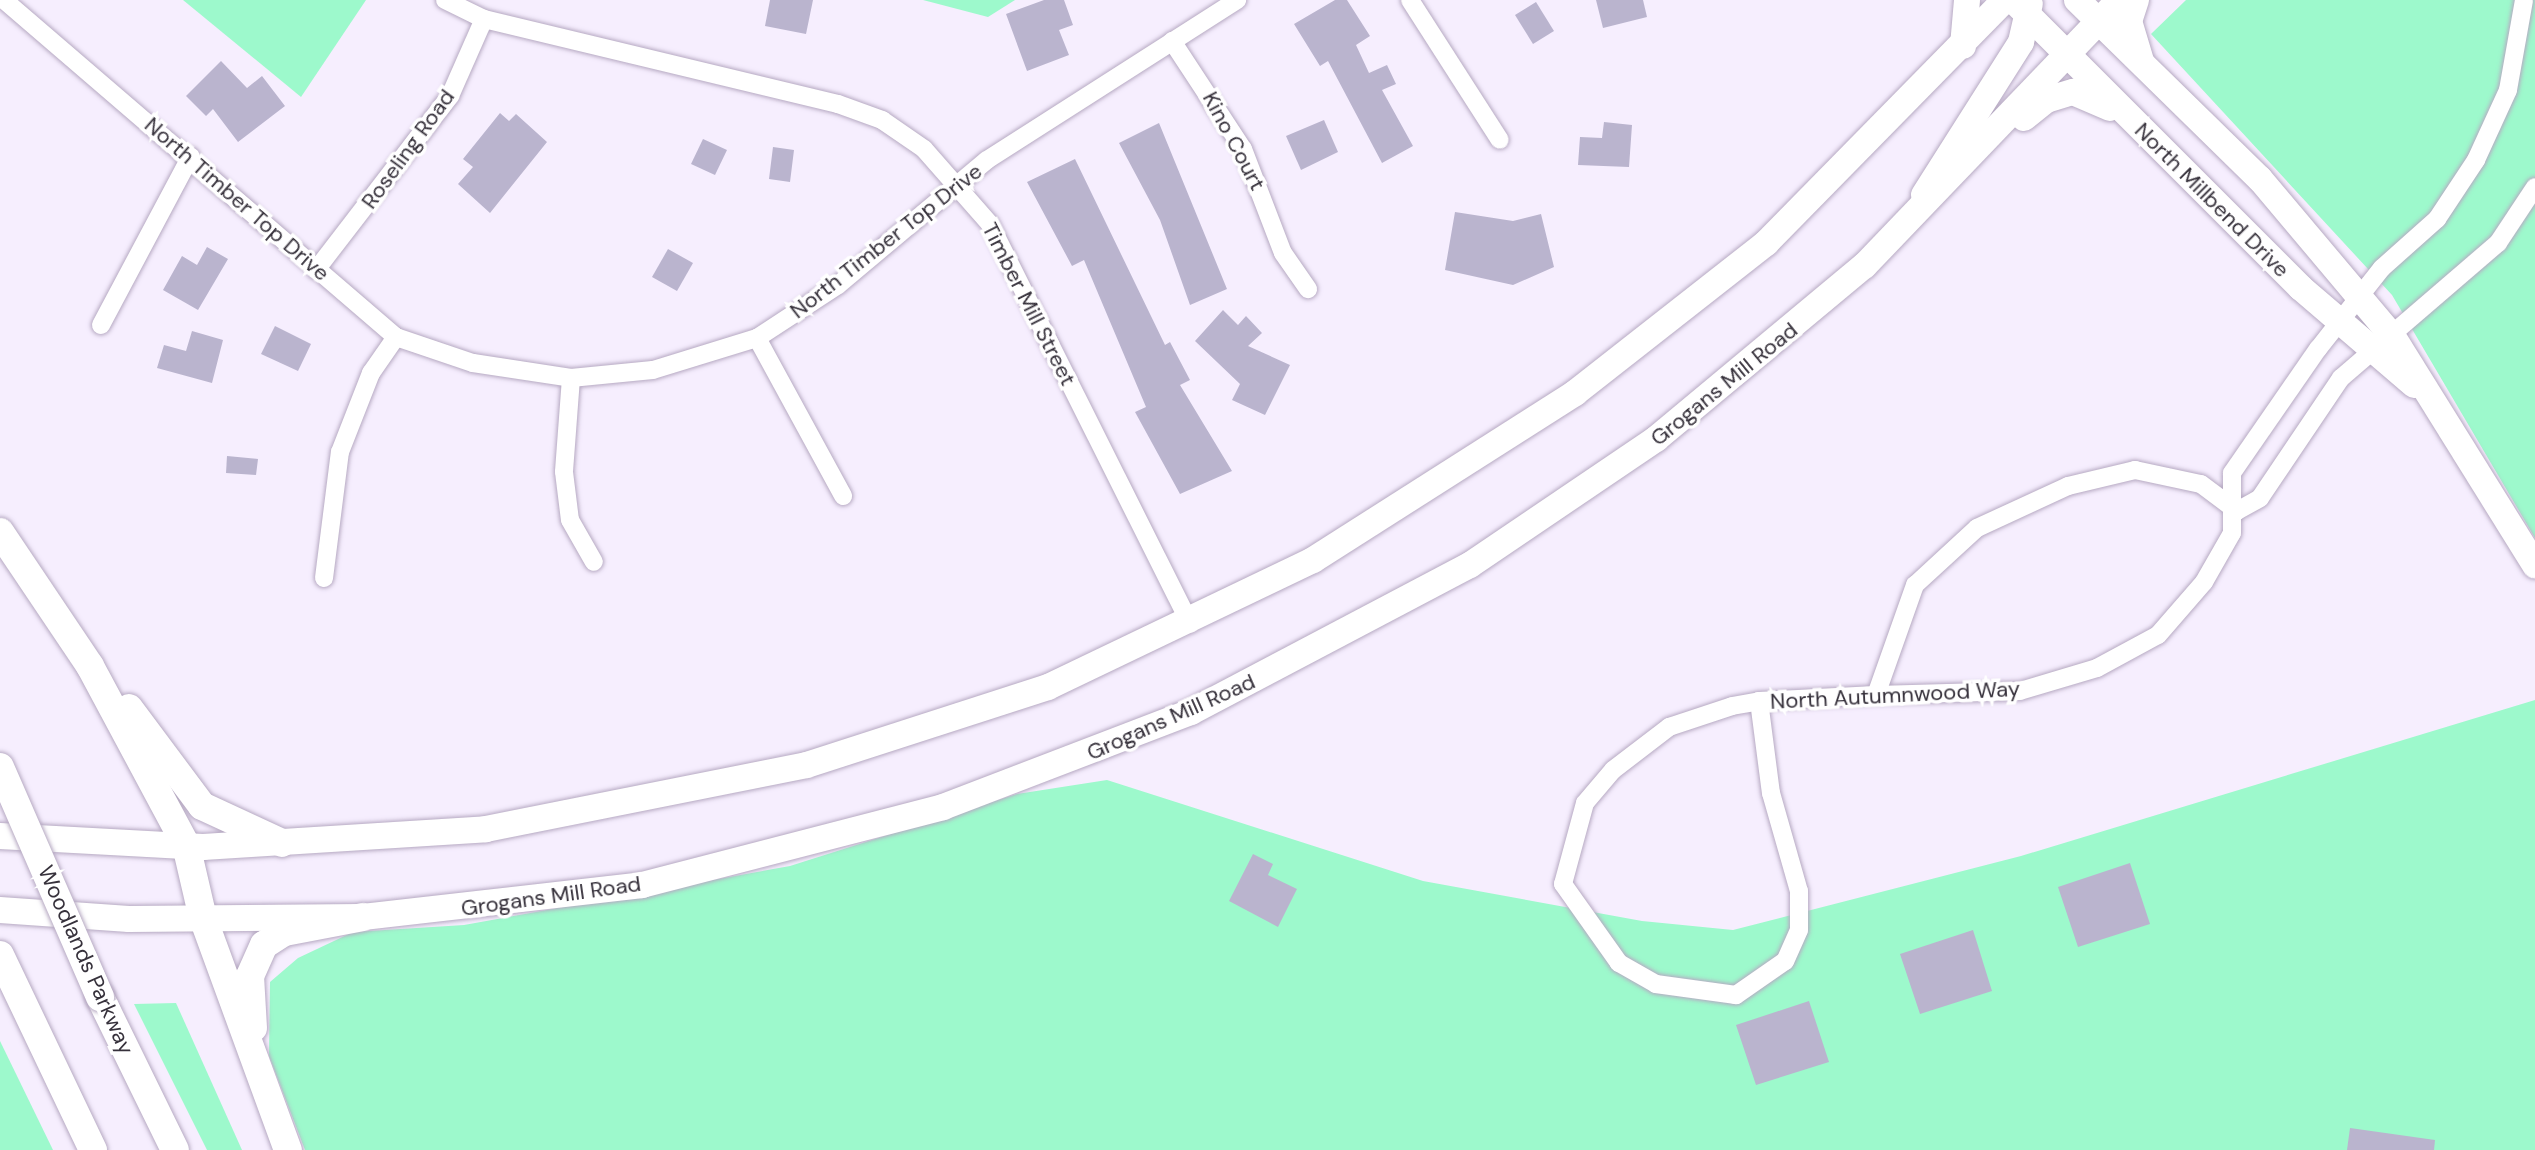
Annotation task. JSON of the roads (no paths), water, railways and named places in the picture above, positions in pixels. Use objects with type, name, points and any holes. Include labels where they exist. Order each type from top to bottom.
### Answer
[{"type":"main road","points":[[1962,46],[1967,0]]},
{"type":"main road","points":[[0,836],[186,845],[282,843],[486,829],[807,765],[1048,687],[1190,624],[1313,560],[1575,393],[1766,243],[2005,0]]},
{"type":"main road","name":"North Millbend Drive","points":[[2077,0],[2086,25],[2146,72],[2260,179],[2358,297],[2383,346],[2420,390],[2535,565]]},
{"type":"main road","name":"Grogans Mill Road","points":[[0,910],[203,918],[363,917],[642,885],[815,845],[943,807],[1191,712],[1390,613],[1583,491],[1797,326],[1961,173],[2067,56],[2086,25],[2119,0]]},
{"type":"main road","points":[[2136,0],[2131,37],[2146,72]]},
{"type":"main road","points":[[1962,46],[2024,6],[2086,25]]},
{"type":"main road","points":[[1900,231],[2011,60],[2024,6]]},
{"type":"main road","name":"North Millbend Drive","points":[[2024,6],[2067,56],[2338,323],[2383,346]]},
{"type":"main road","points":[[1961,173],[2046,100],[2073,92],[2130,119]]},
{"type":"main road","points":[[0,532],[90,666],[202,806],[282,843]]},
{"type":"main road","points":[[90,666],[186,845],[203,918],[288,1150]]},
{"type":"main road","name":"Woodlands Parkway","points":[[0,767],[100,997],[175,1150]]},
{"type":"main road","points":[[262,1084],[250,988],[264,945],[284,932],[363,917]]},
{"type":"main road","points":[[0,955],[93,1150]]},
{"type":"street","name":"North Timber Top Drive","points":[[4,0],[191,156],[316,270],[396,337],[473,363],[571,378],[653,370],[757,338],[838,285],[959,182],[1237,0]]},
{"type":"street","name":"Timber Mill Street","points":[[445,0],[484,19],[838,104],[882,120],[959,182],[990,224],[1190,624]]},
{"type":"street","points":[[1410,0],[1500,140]]},
{"type":"street","points":[[2237,511],[2232,473],[2358,297],[2437,219],[2476,160],[2508,90],[2524,0]]},
{"type":"street","name":"Roseling Road","points":[[316,270],[450,96],[484,19]]},
{"type":"street","name":"Kino Court","points":[[1172,41],[1243,149],[1283,253],[1308,289]]},
{"type":"street","points":[[101,325],[191,156]]},
{"type":"street","name":"North Autumnwood Way","points":[[1759,701],[1771,793],[1799,891],[1799,930],[1785,961],[1736,995],[1656,984],[1619,963],[1563,884],[1585,803],[1669,727],[1759,701],[2020,691],[2132,653],[2204,582],[2237,511],[2260,498],[2341,378],[2383,346],[2498,243],[2535,187]]},
{"type":"street","points":[[324,578],[340,452],[371,373],[396,337]]},
{"type":"street","points":[[757,338],[843,496]]},
{"type":"street","points":[[571,378],[565,484],[570,520],[594,562]]},
{"type":"street","points":[[1876,695],[1915,585],[1977,528],[2068,486],[2135,470],[2201,484],[2237,511]]}]
